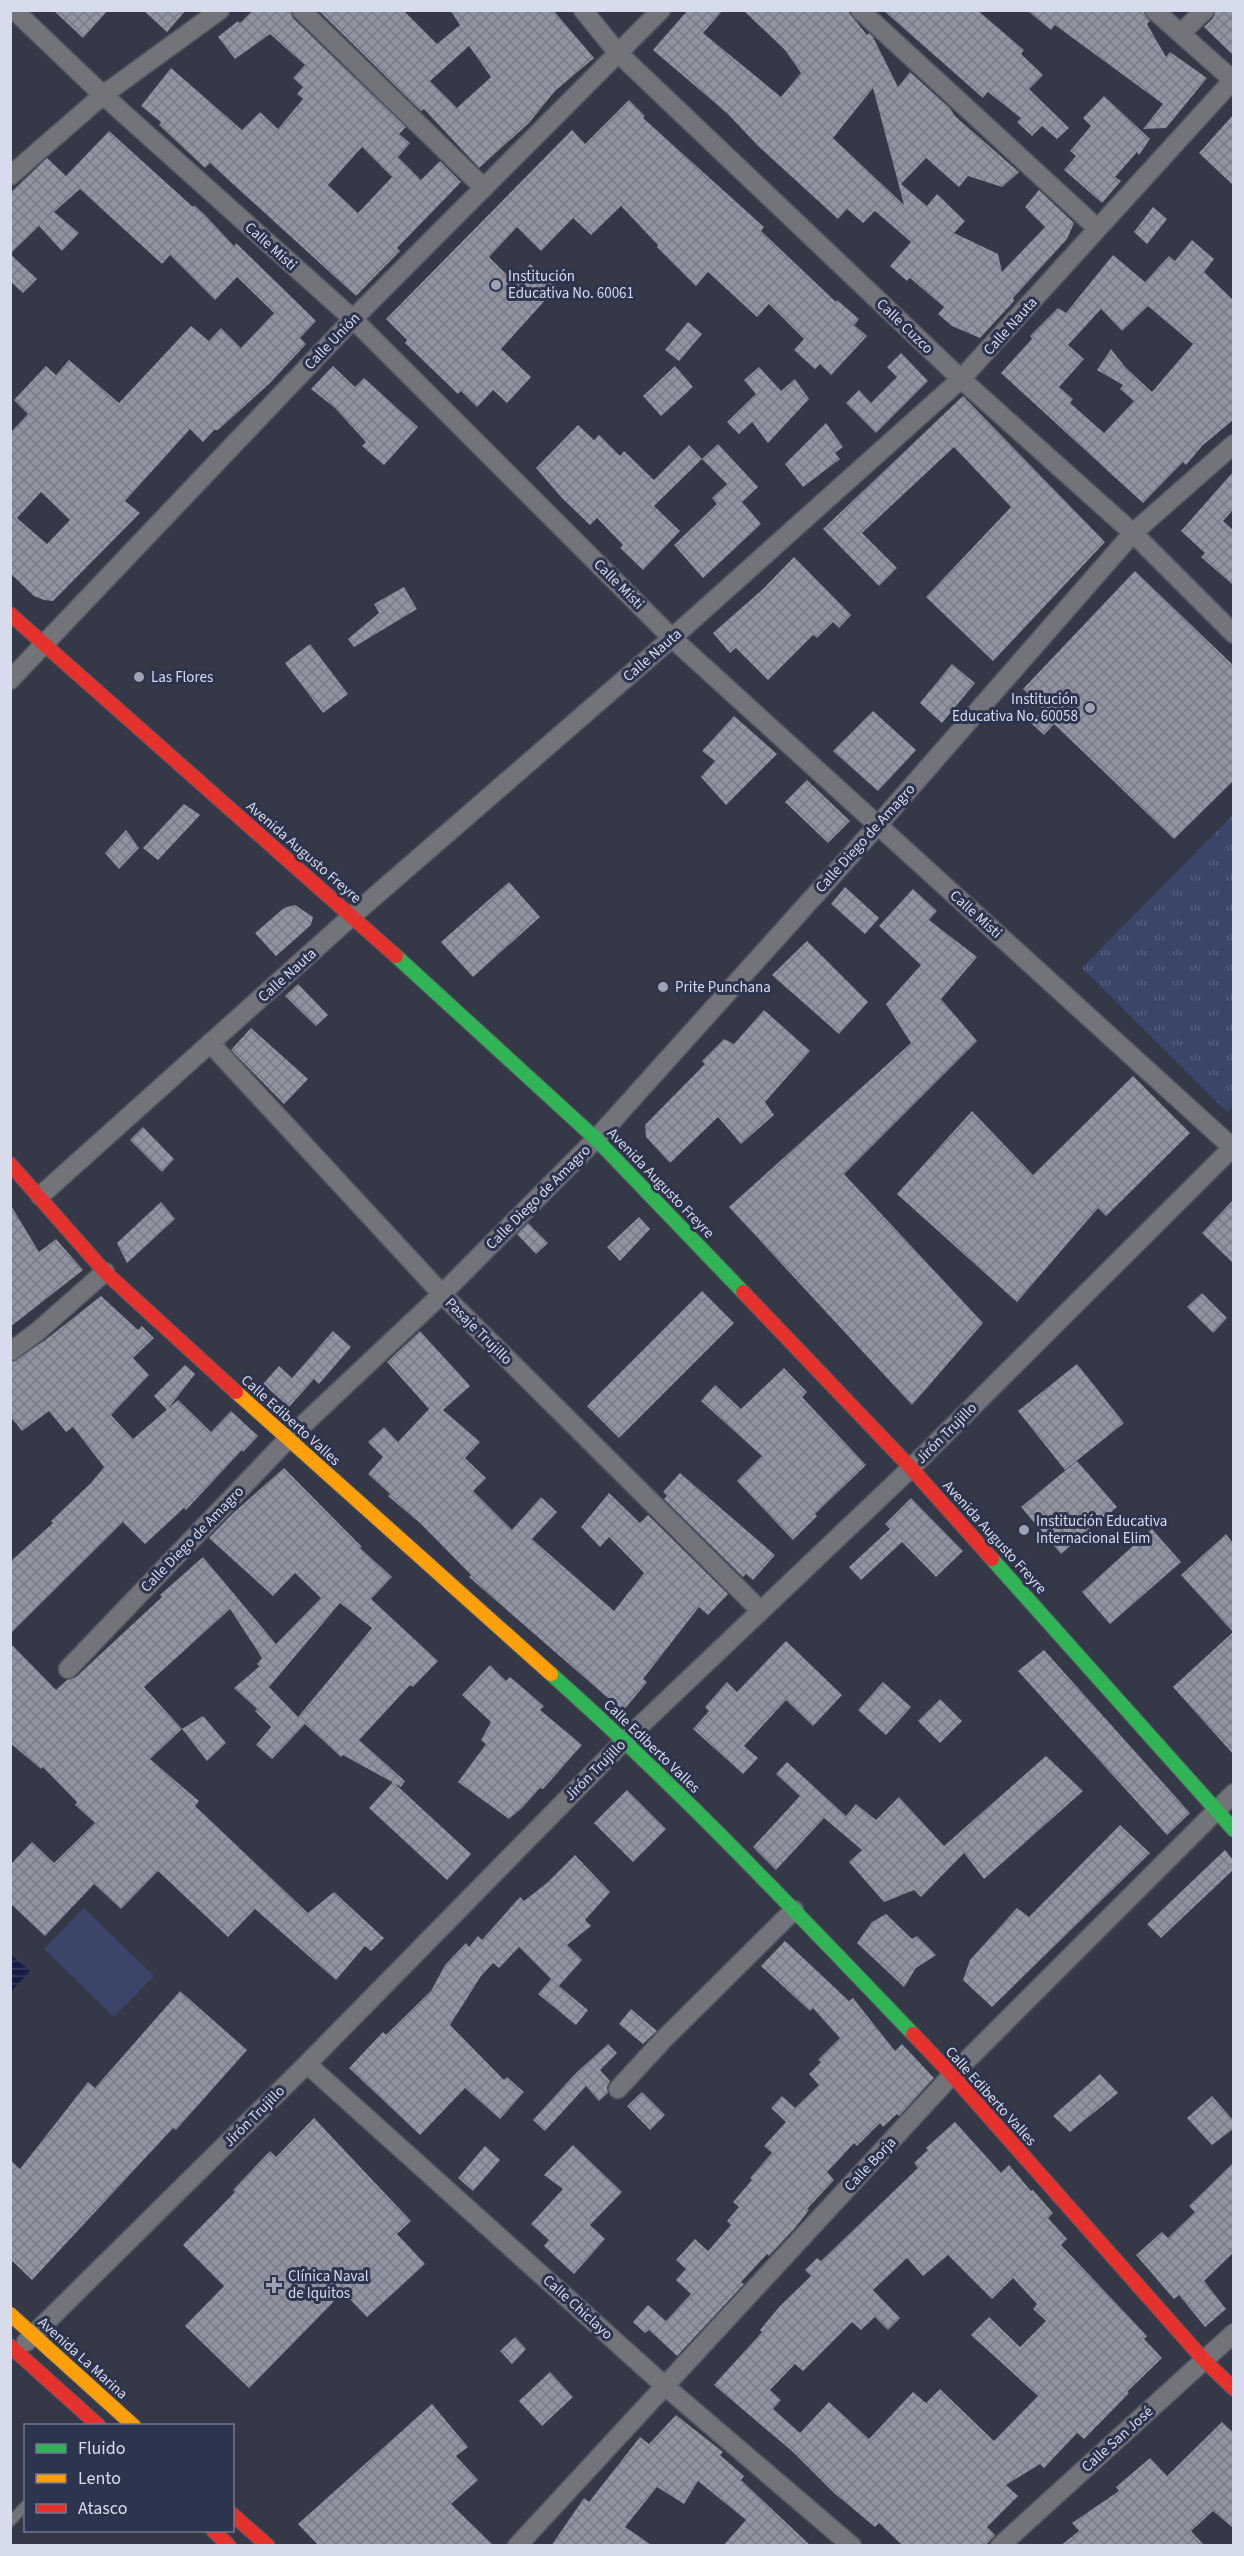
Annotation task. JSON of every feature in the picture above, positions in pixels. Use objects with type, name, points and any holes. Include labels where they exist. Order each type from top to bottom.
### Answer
[{"type":"main road","name":"Avenida Augusto Freyre","points":[[10,614],[352,916],[596,1139],[911,1468],[1233,1830]]},
{"type":"main road","name":"Calle Ediberto Valles","points":[[10,1164],[105,1272],[288,1440],[625,1740],[794,1910],[952,2075],[1233,2390]]},
{"type":"main road","name":"Avenida La Marina","points":[[10,2314],[132,2424]]},
{"type":"main road","points":[[14,2349],[96,2424]]},
{"type":"main road","points":[[234,2516],[268,2546]]},
{"type":"main road","points":[[215,2532],[229,2546]]},
{"type":"street","name":"Calle Misti","points":[[14,10],[103,95],[352,319],[672,638],[1233,1148]]},
{"type":"street","points":[[10,176],[103,95],[220,10]]},
{"type":"street","points":[[301,10],[484,188]]},
{"type":"street","name":"Calle Cuzco","points":[[584,10],[617,52],[961,380],[1133,533],[1233,634]]},
{"type":"street","name":"Calle Unión","points":[[10,680],[352,319],[661,10]]},
{"type":"street","points":[[860,10],[1097,228]]},
{"type":"street","points":[[1154,10],[1233,80]]},
{"type":"street","points":[[1181,33],[1205,10]]},
{"type":"street","name":"Calle Nauta","points":[[40,1196],[352,916],[672,638],[961,380],[1233,80]]},
{"type":"street","name":"Calle Diego de Amagro","points":[[68,1669],[288,1440],[442,1294],[596,1139],[878,825],[1133,533],[1233,444]]},
{"type":"street","name":"Pasaje Trujillo","points":[[210,1042],[442,1294],[760,1610]]},
{"type":"street","name":"Jirón Trujillo","points":[[14,2349],[33,2335],[307,2064],[625,1740],[911,1468],[1233,1148]]},
{"type":"street","points":[[10,1352],[37,1332],[105,1272]]},
{"type":"street","name":"Calle Borja","points":[[517,2546],[952,2075],[1233,1793]]},
{"type":"street","points":[[618,2089],[665,2038],[794,1910]]},
{"type":"street","name":"Calle Chiclayo","points":[[307,2064],[666,2387],[852,2546]]},
{"type":"street","name":"Calle San José","points":[[1000,2546],[1233,2333]]},
{"type":"lane","points":[[10,2522],[24,2507]]},
{"type":"green space","points":[[1233,815],[1234,1105],[1227,1112],[1082,968]]},
{"type":"green space","points":[[84,1908],[154,1976],[114,2017],[44,1949]]},
{"type":"shaded area","points":[[10,1954],[30,1971],[11,1992],[10,1992]]},
{"type":"building","points":[[53,10],[108,10],[83,38]]},
{"type":"building","points":[[143,10],[186,10],[167,32]]},
{"type":"building","points":[[253,10],[290,10],[293,18],[406,127],[399,134],[410,143],[398,157],[421,180],[440,161],[461,182],[397,248],[400,251],[356,296],[210,163],[205,168],[159,125],[161,122],[141,106],[171,68],[242,130],[260,112],[278,129],[303,99],[297,94],[303,87],[293,78],[305,65],[270,34],[235,59],[218,37],[238,21],[240,23]],"holes":[[[362,147],[392,177],[358,213],[328,185]]]},
{"type":"building","points":[[318,10],[403,10],[437,44],[460,25],[450,10],[553,10],[594,58],[555,91],[529,123],[479,168],[424,109],[421,111]],"holes":[[[469,46],[491,77],[457,108],[430,81]]]},
{"type":"building","points":[[688,10],[723,10],[703,33],[781,97],[801,73],[785,50],[743,10],[847,10],[867,35],[869,33],[873,37],[898,87],[910,72],[950,108],[955,116],[1019,172],[1002,187],[968,176],[959,187],[926,158],[901,184],[927,206],[937,194],[965,221],[954,233],[998,254],[1002,272],[1045,227],[1025,207],[1039,190],[1074,223],[1067,239],[980,338],[952,326],[938,314],[944,307],[910,278],[907,281],[890,266],[911,242],[875,211],[863,223],[847,209],[838,219],[757,145],[728,114],[653,50]],"holes":[[[873,88],[904,205],[833,138]]]},
{"type":"building","points":[[883,10],[977,10],[1024,50],[1021,54],[1043,75],[1029,89],[1069,128],[1057,139],[1042,126],[1032,136],[1017,122],[1021,118],[988,92],[983,98]]},
{"type":"building","points":[[1027,10],[1143,10],[1150,21],[1147,24],[1166,57],[1170,52],[1207,78],[1166,128],[1143,129],[1163,104],[1055,25],[1051,30]]},
{"type":"building","points":[[1216,10],[1233,10],[1233,55],[1204,27],[1213,18]]},
{"type":"building","points":[[1104,96],[1150,139],[1139,155],[1137,152],[1115,177],[1121,181],[1102,203],[1064,170],[1076,156],[1070,151],[1091,126],[1083,118]]},
{"type":"building","points":[[629,100],[645,116],[643,118],[764,227],[761,231],[836,302],[837,300],[859,319],[854,325],[867,336],[831,375],[820,364],[815,369],[794,350],[804,339],[769,304],[757,317],[708,272],[696,286],[621,206],[591,235],[573,218],[541,251],[517,227],[489,257],[514,282],[530,264],[557,287],[501,349],[531,377],[507,403],[493,390],[477,407],[461,391],[458,394],[405,343],[407,340],[386,319],[572,130],[585,144]]},
{"type":"building","points":[[1233,115],[1233,185],[1199,153]]},
{"type":"building","points":[[109,131],[193,207],[194,205],[205,215],[234,246],[236,243],[316,321],[300,338],[306,344],[270,383],[218,430],[214,430],[203,442],[190,429],[125,501],[140,513],[53,601],[34,596],[10,573],[10,433],[28,414],[14,400],[46,366],[56,375],[69,360],[119,403],[191,326],[209,341],[221,328],[241,348],[274,313],[237,277],[215,300],[170,255],[162,264],[80,189],[54,212],[79,233],[62,251],[39,226],[10,254],[10,193],[47,158],[66,176]],"holes":[[[41,492],[70,520],[47,544],[17,518]]]},
{"type":"building","points":[[1153,207],[1167,219],[1147,244],[1134,232]]},
{"type":"building","points":[[1192,240],[1214,259],[1204,272],[1233,300],[1233,420],[1202,446],[1186,465],[1183,462],[1143,503],[1001,373],[1032,339],[1030,336],[1058,308],[1066,313],[1113,255],[1145,282],[1169,256],[1175,261]],"holes":[[[1148,306],[1193,344],[1152,392],[1126,368],[1111,349],[1097,370],[1123,385],[1120,389],[1134,401],[1104,433],[1070,403],[1073,399],[1059,387],[1084,359],[1068,345],[1101,309],[1122,331]]]},
{"type":"building","points":[[10,254],[37,279],[23,293],[10,281]]},
{"type":"building","points":[[688,322],[702,334],[679,361],[665,350]]},
{"type":"building","points":[[901,353],[928,381],[876,433],[846,403],[859,390],[871,403],[897,377],[887,367]]},
{"type":"building","points":[[333,366],[355,387],[364,378],[418,427],[384,465],[362,446],[366,442],[335,408],[311,389]]},
{"type":"building","points":[[675,366],[693,387],[661,416],[643,396]]},
{"type":"building","points":[[759,367],[781,391],[795,379],[809,399],[768,443],[752,422],[739,434],[727,422],[756,394],[744,380]]},
{"type":"building","points":[[963,396],[1105,542],[993,661],[926,597],[1011,507],[954,447],[862,533],[897,568],[879,586],[823,529]]},
{"type":"building","points":[[826,423],[843,447],[835,453],[840,459],[803,487],[785,464]]},
{"type":"building","points":[[578,425],[594,440],[599,435],[620,456],[624,451],[654,480],[689,445],[702,459],[654,506],[680,531],[643,570],[620,548],[623,545],[597,518],[590,525],[536,468]]},
{"type":"building","points":[[718,444],[758,487],[742,502],[761,524],[703,578],[674,545],[717,504],[712,498],[727,484],[702,459]]},
{"type":"building","points":[[1233,472],[1233,510],[1223,521],[1233,530],[1233,585],[1201,557],[1205,553],[1181,531]]},
{"type":"building","points":[[794,557],[851,615],[839,628],[833,622],[817,638],[813,635],[768,680],[736,648],[730,653],[713,633],[763,589]]},
{"type":"building","points":[[1135,571],[1233,665],[1233,781],[1174,839],[1054,724],[1044,735],[1031,723],[1043,709],[1023,689]]},
{"type":"building","points":[[404,587],[417,609],[354,647],[348,639],[379,613],[374,604]]},
{"type":"building","points":[[310,644],[348,694],[323,713],[285,663]]},
{"type":"building","points":[[952,664],[975,683],[942,723],[920,703]]},
{"type":"building","points":[[873,711],[916,750],[878,791],[833,751]]},
{"type":"building","points":[[734,716],[777,754],[726,805],[701,777],[715,761],[702,751]]},
{"type":"building","points":[[807,780],[850,821],[828,843],[785,802]]},
{"type":"building","points":[[184,804],[200,815],[158,860],[143,848]]},
{"type":"building","points":[[126,830],[139,848],[119,869],[105,853]]},
{"type":"building","points":[[509,882],[540,917],[473,977],[441,942]]},
{"type":"building","points":[[845,887],[879,918],[865,934],[831,904]]},
{"type":"building","points":[[913,889],[937,911],[929,920],[977,957],[941,999],[977,1041],[844,1174],[983,1323],[912,1405],[729,1207],[911,1043],[886,1004],[921,965],[879,926]]},
{"type":"building","points":[[295,905],[313,917],[311,925],[276,956],[255,933],[284,908]]},
{"type":"building","points":[[807,941],[868,1002],[839,1034],[772,975]]},
{"type":"building","points":[[298,984],[328,1015],[316,1026],[285,996]]},
{"type":"building","points":[[764,1010],[810,1051],[765,1102],[774,1115],[741,1144],[718,1117],[670,1163],[646,1137],[645,1125],[705,1064],[702,1061],[724,1039],[734,1044]]},
{"type":"building","points":[[251,1028],[308,1079],[284,1104],[231,1050]]},
{"type":"building","points":[[1133,1076],[1190,1133],[1106,1216],[1098,1208],[1017,1302],[897,1194],[972,1111],[1033,1175]]},
{"type":"building","points":[[143,1127],[174,1159],[162,1172],[130,1140]]},
{"type":"building","points":[[1233,1200],[1233,1263],[1202,1233]]},
{"type":"building","points":[[161,1202],[175,1219],[127,1263],[117,1243]]},
{"type":"building","points":[[10,1204],[39,1252],[56,1239],[83,1270],[10,1327]]},
{"type":"building","points":[[639,1217],[650,1229],[620,1261],[607,1247]]},
{"type":"building","points":[[528,1223],[548,1243],[536,1254],[517,1234]]},
{"type":"building","points":[[702,1291],[734,1323],[619,1438],[587,1406]]},
{"type":"building","points":[[1202,1293],[1227,1318],[1213,1333],[1187,1307]]},
{"type":"building","points":[[101,1296],[138,1330],[142,1326],[154,1338],[133,1358],[149,1375],[111,1415],[133,1439],[178,1400],[211,1432],[231,1411],[258,1436],[186,1510],[184,1508],[145,1544],[123,1522],[10,1634],[10,1562],[53,1523],[51,1521],[91,1483],[104,1467],[73,1427],[66,1432],[49,1411],[22,1431],[10,1416],[10,1363],[44,1341]]},
{"type":"building","points":[[333,1331],[351,1347],[319,1384],[314,1379],[289,1407],[263,1384],[279,1366],[292,1378]]},
{"type":"building","points":[[420,1331],[470,1386],[443,1410],[480,1442],[465,1458],[486,1478],[473,1491],[512,1530],[541,1497],[557,1512],[532,1539],[614,1611],[644,1573],[609,1537],[600,1547],[581,1527],[609,1493],[640,1523],[648,1515],[728,1594],[708,1615],[699,1607],[643,1679],[647,1682],[623,1711],[469,1577],[471,1575],[421,1524],[388,1496],[390,1494],[368,1474],[383,1457],[368,1442],[384,1427],[398,1442],[429,1409],[387,1362]]},
{"type":"building","points":[[1077,1364],[1124,1423],[1065,1470],[1018,1411]]},
{"type":"building","points":[[185,1365],[195,1374],[167,1410],[154,1396]]},
{"type":"building","points":[[784,1368],[807,1392],[802,1397],[866,1465],[815,1514],[817,1516],[793,1540],[737,1481],[762,1456],[701,1401],[715,1385],[741,1409]]},
{"type":"building","points":[[1077,1461],[1117,1507],[1061,1554],[1021,1507]]},
{"type":"building","points":[[284,1468],[362,1547],[360,1548],[392,1577],[371,1599],[438,1661],[413,1687],[410,1685],[359,1740],[405,1781],[401,1787],[343,1755],[341,1757],[305,1724],[272,1759],[256,1745],[271,1727],[255,1711],[257,1709],[234,1688],[260,1666],[257,1664],[262,1658],[230,1609],[144,1687],[182,1729],[150,1759],[199,1801],[195,1806],[308,1913],[334,1892],[384,1938],[371,1951],[365,1946],[336,1980],[255,1909],[228,1937],[158,1871],[121,1909],[94,1884],[45,1936],[10,1903],[10,1865],[32,1842],[54,1863],[95,1823],[75,1805],[77,1802],[43,1767],[41,1769],[10,1743],[10,1643],[56,1690],[67,1680],[76,1677],[162,1597],[160,1595],[203,1557],[276,1644],[321,1598],[295,1573],[273,1596],[209,1538],[231,1515]],"holes":[[[340,1603],[372,1628],[298,1717],[269,1687]]]},
{"type":"building","points":[[680,1473],[775,1555],[753,1580],[746,1574],[743,1577],[664,1499],[667,1496],[663,1492]]},
{"type":"building","points":[[911,1498],[963,1551],[936,1577],[902,1542],[861,1580],[849,1567],[890,1529],[885,1524]]},
{"type":"building","points":[[1152,1529],[1181,1562],[1110,1624],[1082,1592]]},
{"type":"building","points":[[1226,1534],[1233,1543],[1233,1632],[1181,1575]]},
{"type":"building","points":[[1233,1632],[1233,1754],[1173,1687]]},
{"type":"building","points":[[786,1641],[842,1695],[813,1726],[786,1700],[744,1746],[758,1758],[743,1774],[693,1729],[709,1711],[705,1707],[727,1682],[737,1692]]},
{"type":"building","points":[[1044,1650],[1190,1813],[1167,1835],[1018,1671]]},
{"type":"building","points":[[490,1665],[506,1681],[510,1677],[544,1706],[540,1710],[582,1745],[543,1789],[540,1788],[509,1819],[458,1782],[486,1744],[481,1740],[491,1722],[462,1695]]},
{"type":"building","points":[[883,1682],[911,1707],[886,1735],[858,1710]]},
{"type":"building","points":[[940,1699],[962,1721],[940,1743],[918,1721]]},
{"type":"building","points":[[203,1716],[226,1743],[207,1761],[182,1729]]},
{"type":"building","points":[[1046,1756],[1083,1791],[984,1879],[964,1853],[921,1897],[914,1890],[884,1902],[849,1862],[862,1850],[824,1818],[776,1870],[753,1847],[800,1796],[776,1774],[787,1762],[846,1816],[856,1804],[876,1820],[899,1797],[944,1846]]},
{"type":"building","points":[[393,1782],[471,1854],[447,1880],[369,1808]]},
{"type":"building","points":[[627,1790],[666,1829],[633,1862],[594,1823]]},
{"type":"building","points":[[1120,1825],[1150,1853],[992,2007],[963,1980],[970,1960],[1017,1908],[1029,1917]]},
{"type":"building","points":[[1225,1850],[1233,1860],[1233,1870],[1161,1938],[1147,1924]]},
{"type":"building","points":[[575,1855],[610,1892],[585,1920],[591,1926],[567,1945],[582,1960],[559,1986],[588,2010],[576,2025],[538,1994],[551,1979],[519,1947],[499,1968],[493,1963],[481,1976],[450,2025],[504,2080],[507,2077],[524,2092],[500,2119],[465,2088],[420,2135],[349,2068],[383,2032],[386,2035],[431,1991],[445,1965],[466,1943],[469,1947],[478,1936],[482,1940],[520,1897],[524,1901],[547,1883]]},
{"type":"building","points":[[886,1914],[912,1939],[917,1936],[936,1955],[916,1968],[904,1987],[857,1943],[872,1922]]},
{"type":"building","points":[[785,1941],[849,2001],[853,1998],[895,2051],[902,2044],[934,2078],[899,2116],[897,2114],[883,2127],[880,2123],[857,2146],[854,2143],[827,2172],[834,2180],[807,2209],[809,2210],[795,2228],[741,2282],[744,2284],[677,2356],[649,2330],[645,2333],[633,2322],[648,2305],[666,2321],[691,2294],[676,2280],[686,2269],[676,2260],[695,2239],[708,2251],[731,2225],[727,2221],[739,2207],[733,2202],[772,2153],[764,2146],[786,2122],[771,2108],[782,2096],[795,2108],[819,2085],[809,2074],[821,2062],[818,2060],[840,2038],[813,2008],[810,2011],[761,1966]]},
{"type":"building","points":[[180,1991],[247,2050],[176,2130],[173,2128],[32,2280],[10,2259],[10,2160],[20,2169],[88,2082],[95,2088]]},
{"type":"building","points":[[631,2009],[657,2031],[643,2044],[619,2024]]},
{"type":"building","points":[[608,2044],[617,2053],[600,2070],[610,2081],[607,2087],[608,2093],[599,2101],[586,2086],[545,2131],[533,2120],[575,2074]]},
{"type":"building","points":[[1100,2074],[1118,2093],[1070,2132],[1053,2116]]},
{"type":"building","points":[[642,2092],[665,2115],[650,2130],[627,2106]]},
{"type":"building","points":[[1212,2096],[1233,2120],[1233,2129],[1212,2145],[1187,2118]]},
{"type":"building","points":[[314,2118],[411,2221],[397,2234],[425,2264],[367,2317],[343,2292],[249,2388],[185,2326],[224,2286],[183,2245],[235,2192],[233,2190],[270,2151],[276,2157]]},
{"type":"building","points":[[955,2122],[1001,2173],[1009,2165],[1053,2213],[1048,2218],[1067,2239],[1061,2245],[1147,2336],[1144,2339],[1162,2358],[1084,2439],[1077,2433],[1044,2468],[1040,2464],[1006,2485],[1018,2496],[987,2527],[995,2535],[985,2546],[903,2546],[879,2523],[875,2527],[834,2493],[793,2452],[714,2385],[762,2332],[760,2330],[780,2306],[811,2276],[805,2270],[817,2258],[821,2261],[918,2168],[914,2163],[928,2150],[926,2148]],"holes":[[[948,2255],[992,2299],[1013,2278],[1037,2304],[1033,2309],[1046,2321],[1020,2347],[989,2317],[971,2335],[1038,2396],[994,2441],[940,2389],[926,2403],[913,2392],[869,2439],[829,2402],[800,2433],[773,2409],[781,2400],[770,2390],[795,2364],[803,2371],[852,2322],[861,2330],[875,2317],[888,2330],[900,2318],[873,2290],[907,2258],[923,2276]]]},
{"type":"building","points":[[573,2145],[622,2192],[590,2225],[605,2239],[574,2274],[544,2246],[549,2240],[531,2224],[563,2189],[544,2175]]},
{"type":"building","points":[[485,2146],[500,2160],[473,2191],[458,2178]]},
{"type":"building","points":[[1233,2163],[1233,2253],[1204,2281],[1226,2309],[1205,2327],[1179,2295],[1174,2299],[1136,2255],[1162,2232],[1168,2238],[1195,2212],[1189,2206]]},
{"type":"building","points":[[515,2337],[526,2349],[512,2364],[500,2351]]},
{"type":"building","points":[[550,2372],[573,2397],[542,2426],[519,2401]]},
{"type":"building","points":[[432,2404],[468,2447],[456,2456],[478,2480],[451,2504],[494,2546],[319,2546],[298,2524]]},
{"type":"building","points":[[676,2415],[723,2452],[720,2455],[744,2476],[741,2480],[811,2546],[723,2546],[746,2520],[698,2481],[684,2504],[657,2487],[625,2527],[653,2546],[551,2546],[584,2498],[589,2502],[640,2437],[649,2444]]},
{"type":"building","points":[[1222,2422],[1233,2432],[1233,2528],[1213,2511],[1191,2531],[1205,2546],[1060,2546],[1079,2531],[1072,2523],[1119,2491],[1116,2487],[1150,2458],[1167,2476]]},
{"type":"traffic: fast","points":[[396,956],[596,1139],[743,1292]]},
{"type":"traffic: fast","points":[[992,1559],[1234,1830]]},
{"type":"traffic: fast","points":[[551,1674],[690,1805],[913,2034]]},
{"type":"traffic: slow","points":[[236,1392],[551,1674]]},
{"type":"traffic: slow","points":[[10,2314],[132,2424]]},
{"type":"traffic: jam","points":[[10,614],[396,956]]},
{"type":"traffic: jam","points":[[10,1164],[105,1272],[236,1392]]},
{"type":"traffic: jam","points":[[743,1292],[911,1468],[992,1559]]},
{"type":"traffic: jam","points":[[913,2034],[1204,2360],[1234,2389]]},
{"type":"traffic: jam","points":[[10,2346],[97,2424]]},
{"type":"traffic: jam","points":[[234,2516],[268,2546]]},
{"type":"traffic: jam","points":[[215,2532],[229,2546]]},
{"type":"place","name":"Institución Educativa No. 60061","points":[[496,285]]},
{"type":"place","name":"Las Flores","points":[[139,677]]},
{"type":"place","name":"Institución Educativa No. 60058","points":[[1090,708]]},
{"type":"place","name":"Prite Punchana","points":[[663,987]]},
{"type":"place","name":"Institución Educativa Internacional Elim","points":[[1024,1530]]},
{"type":"place","name":"Clínica Naval de Iquitos","points":[[274,2285]]}]
